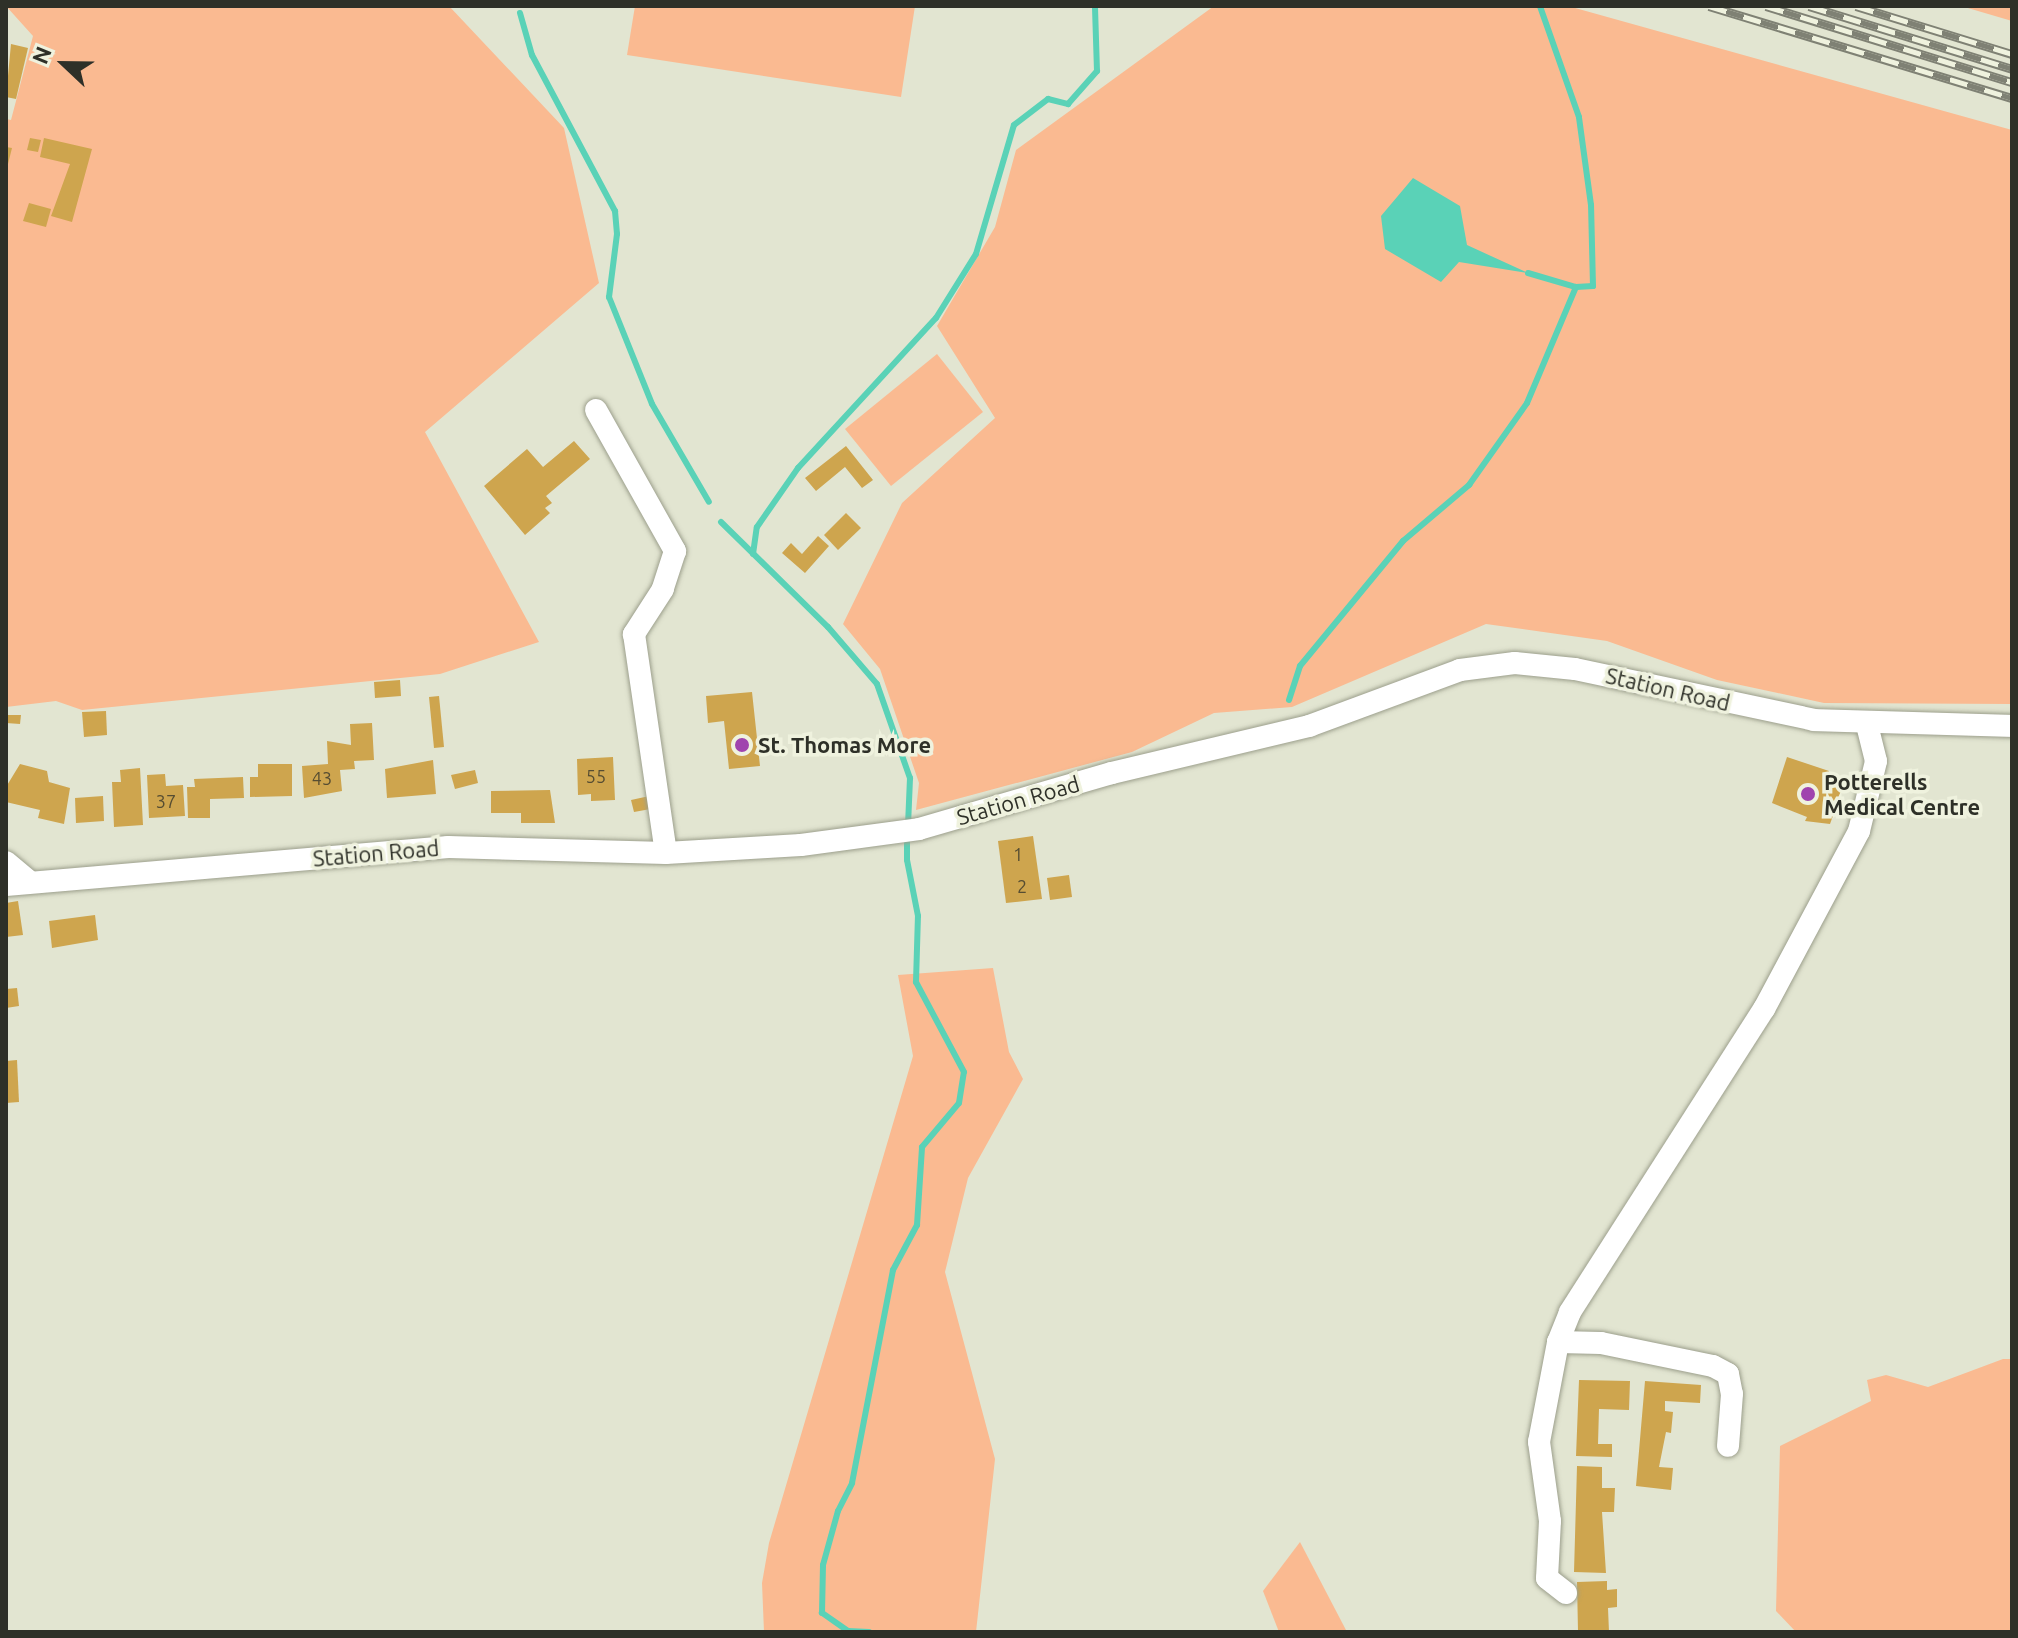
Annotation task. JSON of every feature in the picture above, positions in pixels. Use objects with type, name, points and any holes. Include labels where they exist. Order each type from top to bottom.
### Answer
[{"type":"street","points":[[596,410],[675,551],[663,589],[634,634],[666,853]]},
{"type":"street","name":"Station Road","points":[[6,885],[448,847],[666,853],[801,845],[910,830],[1112,773],[1309,726],[1460,670],[1515,663],[1575,669],[1814,720],[2012,726]]},
{"type":"street","points":[[1566,1593],[1547,1578],[1550,1521],[1539,1442],[1558,1342],[1570,1312],[1764,1009],[1859,831],[1876,761],[1867,724]]},
{"type":"street","points":[[6,862],[29,881]]},
{"type":"street","points":[[1558,1342],[1601,1343],[1713,1366],[1728,1374],[1732,1394],[1728,1446]]},
{"type":"shaded area","points":[[6,6],[449,6],[564,128],[599,283],[425,432],[539,642],[440,674],[82,710],[56,701],[6,707],[6,119],[11,120],[33,36]]},
{"type":"shaded area","points":[[635,6],[915,6],[901,97],[627,55]]},
{"type":"shaded area","points":[[1214,6],[1568,6],[2012,130],[2012,704],[1824,703],[1717,680],[1607,641],[1486,624],[1292,707],[1214,713],[1132,752],[916,810],[919,783],[880,669],[843,624],[902,503],[995,418],[937,326],[995,227],[1016,150]]},
{"type":"shaded area","points":[[1961,6],[2012,6],[2012,21]]},
{"type":"shaded area","points":[[937,354],[983,412],[891,486],[845,429]]},
{"type":"shaded area","points":[[993,968],[1009,1052],[1023,1079],[968,1178],[945,1272],[995,1459],[976,1632],[764,1632],[762,1583],[769,1543],[913,1056],[898,975]]},
{"type":"shaded area","points":[[2003,1359],[2012,1359],[2012,1632],[1796,1632],[1776,1611],[1780,1446],[1871,1401],[1867,1380],[1886,1375],[1928,1387]]},
{"type":"shaded area","points":[[1300,1542],[1347,1632],[1279,1632],[1263,1591]]},
{"type":"water","points":[[1413,178],[1460,206],[1467,245],[1528,273],[1459,262],[1441,282],[1385,249],[1381,216]]},
{"type":"building","points":[[11,44],[28,48],[16,99],[6,97]]},
{"type":"building","points":[[30,138],[41,140],[38,152],[27,150]]},
{"type":"building","points":[[44,138],[92,149],[72,222],[51,216],[70,164],[40,157]]},
{"type":"building","points":[[6,147],[12,148],[7,168],[6,168]]},
{"type":"building","points":[[29,203],[51,209],[46,227],[23,221]]},
{"type":"building","points":[[574,441],[590,459],[546,496],[552,503],[545,508],[550,513],[525,535],[484,486],[527,449],[543,467]]},
{"type":"building","points":[[846,446],[873,480],[862,488],[845,467],[816,491],[805,478]]},
{"type":"building","points":[[846,513],[861,528],[838,550],[824,535]]},
{"type":"building","points":[[818,536],[829,546],[805,573],[782,553],[791,543],[802,554]]},
{"type":"building","points":[[400,680],[401,696],[375,698],[374,682]]},
{"type":"building","name":"St. Thomas More","points":[[752,692],[760,766],[729,769],[724,721],[708,723],[706,696]]},
{"type":"building","points":[[439,696],[444,747],[434,748],[429,697]]},
{"type":"building","points":[[106,711],[107,735],[84,737],[82,712]]},
{"type":"building","points":[[6,715],[21,715],[20,724],[6,723]]},
{"type":"building","points":[[372,723],[374,760],[354,761],[355,769],[340,770],[342,791],[304,798],[302,766],[328,764],[327,741],[351,745],[350,724]]},
{"type":"building","points":[[613,757],[615,800],[591,801],[591,794],[578,795],[577,759]]},
{"type":"building","name":"Potterells Medical Centre","points":[[1787,757],[1829,771],[1827,780],[1844,785],[1830,824],[1805,821],[1807,817],[1772,803]]},
{"type":"building","points":[[433,760],[436,794],[387,798],[385,769]]},
{"type":"building","points":[[20,764],[47,771],[49,782],[70,788],[64,824],[38,818],[40,810],[6,802],[6,787]]},
{"type":"building","points":[[258,764],[292,764],[292,796],[250,797],[250,777],[258,777]]},
{"type":"building","points":[[140,768],[143,825],[114,827],[112,782],[121,782],[120,770]]},
{"type":"building","points":[[475,770],[478,783],[455,789],[451,775]]},
{"type":"building","points":[[165,774],[166,786],[183,785],[185,816],[149,818],[147,775]]},
{"type":"building","points":[[243,777],[244,798],[210,799],[210,818],[188,818],[187,787],[195,787],[194,779]]},
{"type":"building","points":[[550,790],[555,823],[521,823],[521,813],[491,813],[491,791]]},
{"type":"building","points":[[654,795],[656,808],[634,812],[631,800]]},
{"type":"building","points":[[103,796],[104,821],[76,823],[75,798]]},
{"type":"building","points":[[1033,836],[1042,899],[1006,903],[998,841]]},
{"type":"building","points":[[1069,875],[1072,897],[1050,900],[1047,878]]},
{"type":"building","points":[[18,901],[23,935],[6,937],[6,903]]},
{"type":"building","points":[[95,915],[98,940],[52,948],[49,921]]},
{"type":"building","points":[[17,988],[19,1006],[6,1008],[6,989]]},
{"type":"building","points":[[17,1060],[19,1102],[6,1103],[6,1061]]},
{"type":"building","points":[[1579,1380],[1630,1381],[1629,1410],[1599,1409],[1598,1444],[1612,1444],[1612,1457],[1576,1456]]},
{"type":"building","points":[[1645,1381],[1701,1385],[1700,1403],[1665,1401],[1665,1411],[1673,1412],[1671,1433],[1666,1432],[1659,1467],[1673,1468],[1671,1490],[1636,1486]]},
{"type":"building","points":[[1577,1466],[1602,1467],[1602,1488],[1615,1488],[1614,1512],[1602,1512],[1606,1573],[1574,1572]]},
{"type":"building","points":[[1607,1581],[1607,1590],[1617,1589],[1617,1607],[1608,1608],[1609,1632],[1578,1632],[1577,1582]]},
{"type":"waterway","points":[[753,554],[757,527],[798,468],[936,318],[976,254],[1014,125],[1048,99],[1068,104],[1097,71],[1095,6]]},
{"type":"waterway","points":[[1528,273],[1576,287],[1593,286],[1591,205],[1579,117],[1540,6]]},
{"type":"waterway","points":[[520,13],[532,55],[615,211],[617,234],[609,297],[652,404],[709,502]]},
{"type":"waterway","points":[[1289,700],[1300,666],[1403,541],[1469,485],[1527,403],[1576,287]]},
{"type":"waterway","points":[[721,522],[828,627],[877,684],[910,778],[908,825]]},
{"type":"waterway","points":[[869,1632],[848,1631],[822,1613],[823,1565],[838,1511],[852,1483],[893,1270],[917,1225],[922,1147],[959,1103],[964,1072],[916,982],[918,916],[907,860],[907,836]]},
{"type":"railway","points":[[1709,6],[2012,98]]},
{"type":"railway","points":[[1766,6],[2012,82]]},
{"type":"railway","points":[[1809,6],[2012,69]]},
{"type":"railway","points":[[1856,6],[2012,54]]},
{"type":"place","name":"St. Thomas More","points":[[742,745]]},
{"type":"place","name":"Potterells Medical Centre","points":[[1808,794]]}]
